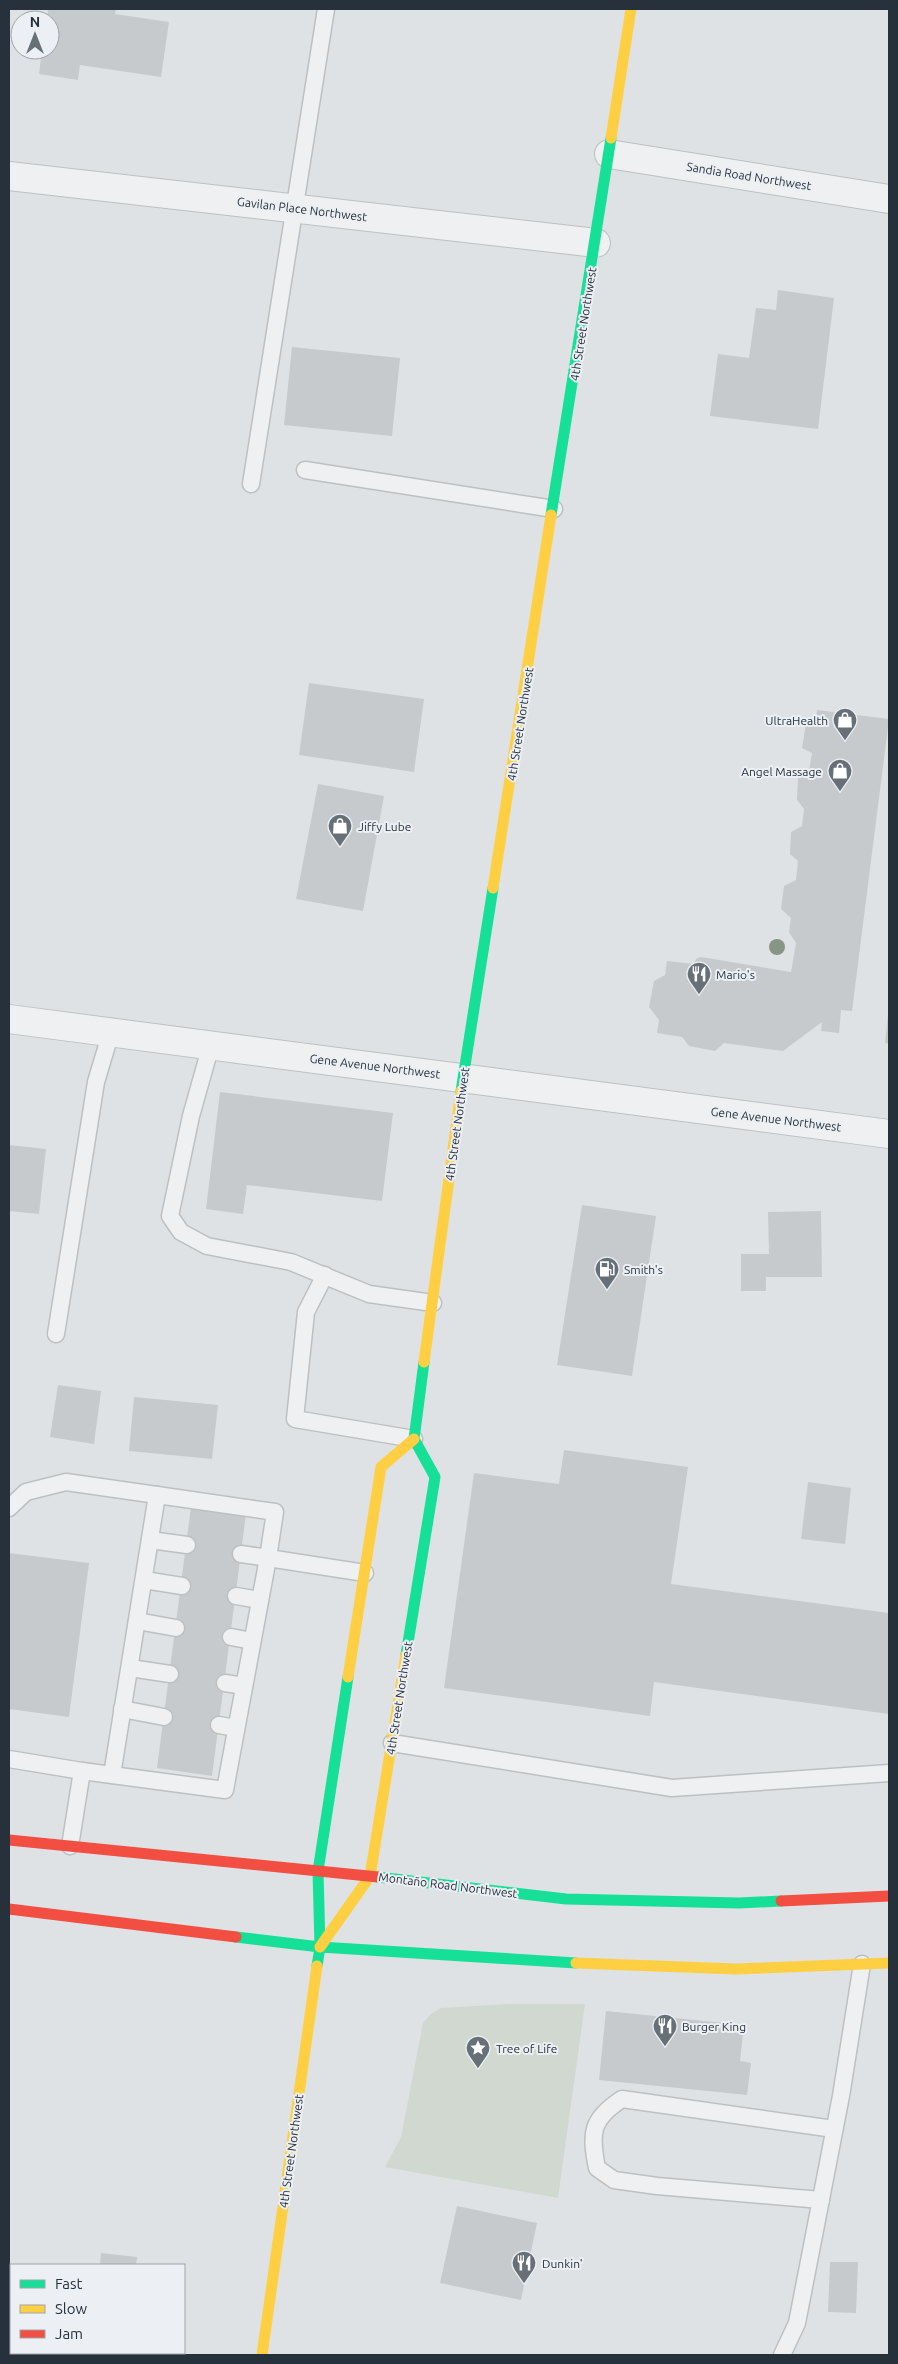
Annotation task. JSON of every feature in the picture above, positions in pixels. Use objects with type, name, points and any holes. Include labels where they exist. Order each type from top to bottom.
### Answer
[{"type":"main road","name":"4th Street Northwest","points":[[320,1947],[370,1876],[435,1477],[414,1440],[463,1078],[632,9]]},
{"type":"main road","name":"4th Street Northwest","points":[[262,2355],[320,1947],[318,1871],[381,1467],[414,1440]]},
{"type":"main road","name":"Montaño Road Northwest","points":[[9,1840],[370,1876],[566,1899],[739,1903],[889,1896]]},
{"type":"main road","points":[[9,1909],[320,1947],[562,1963],[736,1969],[889,1963]]},
{"type":"street","name":"Sandia Road Northwest","points":[[609,154],[889,199]]},
{"type":"street","name":"Gavilan Place Northwest","points":[[9,176],[596,243]]},
{"type":"street","name":"Gene Avenue Northwest","points":[[9,1018],[889,1134]]},
{"type":"lane","points":[[251,484],[326,9]]},
{"type":"lane","points":[[305,470],[554,509]]},
{"type":"lane","points":[[56,1334],[96,1082],[110,1032]]},
{"type":"lane","points":[[211,1045],[187,1133],[170,1216],[181,1232],[207,1246],[292,1262],[369,1294],[433,1302]]},
{"type":"lane","points":[[325,1275],[306,1312],[295,1419],[414,1440]]},
{"type":"lane","points":[[9,1508],[26,1492],[66,1482],[275,1512],[225,1790],[82,1771],[9,1759]]},
{"type":"lane","points":[[112,1775],[157,1495]]},
{"type":"lane","points":[[150,1540],[187,1545]]},
{"type":"lane","points":[[242,1554],[365,1573]]},
{"type":"lane","points":[[144,1580],[182,1586]]},
{"type":"lane","points":[[236,1596],[260,1600]]},
{"type":"lane","points":[[137,1621],[176,1628]]},
{"type":"lane","points":[[231,1637],[252,1641]]},
{"type":"lane","points":[[130,1668],[170,1674]]},
{"type":"lane","points":[[225,1683],[244,1686]]},
{"type":"lane","points":[[122,1709],[164,1717]]},
{"type":"lane","points":[[219,1725],[236,1728]]},
{"type":"lane","points":[[392,1743],[672,1788],[889,1773]]},
{"type":"lane","points":[[70,1846],[82,1771]]},
{"type":"lane","points":[[782,2355],[797,2323],[834,2130],[862,1964]]},
{"type":"lane","points":[[821,2200],[657,2186],[614,2180],[597,2168],[592,2144],[596,2126],[603,2111],[622,2099],[834,2130]]},
{"type":"shaded area","points":[[508,2004],[585,2004],[558,2198],[385,2167],[401,2137],[423,2023],[432,2013],[441,2008]]},
{"type":"building","points":[[116,9],[115,14],[169,22],[161,77],[80,65],[78,80],[39,74],[41,60],[60,60],[60,10],[48,10]]},
{"type":"building","points":[[778,290],[834,298],[818,429],[710,416],[718,354],[749,358],[756,308],[776,310]]},
{"type":"building","points":[[292,347],[400,358],[392,436],[284,425]]},
{"type":"building","points":[[309,683],[424,699],[414,772],[299,755]]},
{"type":"building","points":[[817,710],[889,719],[852,1011],[841,1010],[839,1033],[821,1031],[822,1022],[783,1051],[724,1043],[715,1051],[689,1046],[682,1037],[657,1033],[659,1020],[649,1007],[654,981],[665,975],[667,961],[694,964],[696,959],[701,957],[791,972],[796,943],[789,932],[791,918],[781,909],[784,886],[796,880],[798,861],[790,854],[791,832],[802,826],[804,809],[797,800],[798,777],[809,771],[812,753],[802,748],[806,723],[816,718]]},
{"type":"building","name":"Jiffy Lube","points":[[318,784],[384,796],[363,911],[296,899]]},
{"type":"building","points":[[889,1015],[889,1044],[885,1043]]},
{"type":"building","points":[[220,1092],[393,1113],[382,1201],[247,1185],[243,1214],[206,1209]]},
{"type":"building","points":[[9,1145],[46,1149],[39,1214],[9,1211]]},
{"type":"building","name":"Smith's","points":[[582,1205],[656,1216],[632,1376],[557,1365]]},
{"type":"building","points":[[821,1211],[822,1277],[766,1277],[766,1291],[741,1291],[741,1254],[769,1254],[768,1212]]},
{"type":"building","points":[[58,1385],[101,1391],[94,1444],[50,1437]]},
{"type":"building","points":[[134,1397],[218,1405],[212,1459],[129,1451]]},
{"type":"building","points":[[564,1450],[688,1467],[671,1584],[889,1613],[889,1714],[654,1682],[650,1716],[444,1688],[474,1473],[559,1484]]},
{"type":"building","points":[[808,1482],[851,1488],[845,1544],[801,1539]]},
{"type":"building","points":[[191,1507],[246,1514],[212,1776],[157,1768]]},
{"type":"building","points":[[9,1553],[89,1563],[69,1717],[9,1709]]},
{"type":"building","points":[[606,2011],[744,2025],[740,2061],[751,2063],[747,2095],[599,2080]]},
{"type":"building","points":[[457,2206],[537,2223],[521,2300],[440,2283]]},
{"type":"building","points":[[101,2253],[137,2257],[136,2264],[100,2264]]},
{"type":"building","points":[[830,2262],[858,2262],[856,2313],[828,2312]]},
{"type":"building","points":[[35,2354],[157,2354],[157,2355]]},
{"type":"traffic: fast","points":[[551,515],[611,138]]},
{"type":"traffic: fast","points":[[461,1091],[493,888]]},
{"type":"traffic: fast","points":[[406,1655],[435,1477],[414,1439],[424,1362]]},
{"type":"traffic: fast","points":[[317,1966],[320,1947],[318,1871],[348,1677]]},
{"type":"traffic: fast","points":[[378,1877],[566,1899],[739,1903],[781,1901]]},
{"type":"traffic: fast","points":[[236,1937],[320,1947],[576,1963]]},
{"type":"traffic: slow","points":[[611,138],[631,9]]},
{"type":"traffic: slow","points":[[493,888],[551,515]]},
{"type":"traffic: slow","points":[[424,1362],[461,1091]]},
{"type":"traffic: slow","points":[[348,1677],[381,1467],[414,1439]]},
{"type":"traffic: slow","points":[[320,1947],[370,1876],[406,1655]]},
{"type":"traffic: slow","points":[[576,1963],[736,1969],[889,1963]]},
{"type":"traffic: slow","points":[[262,2355],[317,1966]]},
{"type":"traffic: jam","points":[[9,1840],[378,1877]]},
{"type":"traffic: jam","points":[[781,1901],[889,1896]]},
{"type":"traffic: jam","points":[[9,1909],[236,1937]]},
{"type":"place","name":"UltraHealth","points":[[845,741]]},
{"type":"place","name":"Angel Massage","points":[[840,792]]},
{"type":"place","name":"Jiffy Lube","points":[[340,847]]},
{"type":"place","name":"Mario's","points":[[699,995]]},
{"type":"place","name":"Smith's","points":[[607,1290]]},
{"type":"place","name":"Burger King","points":[[665,2047]]},
{"type":"place","name":"Tree of Life","points":[[478,2069]]},
{"type":"place","name":"Dunkin'","points":[[524,2284]]}]
